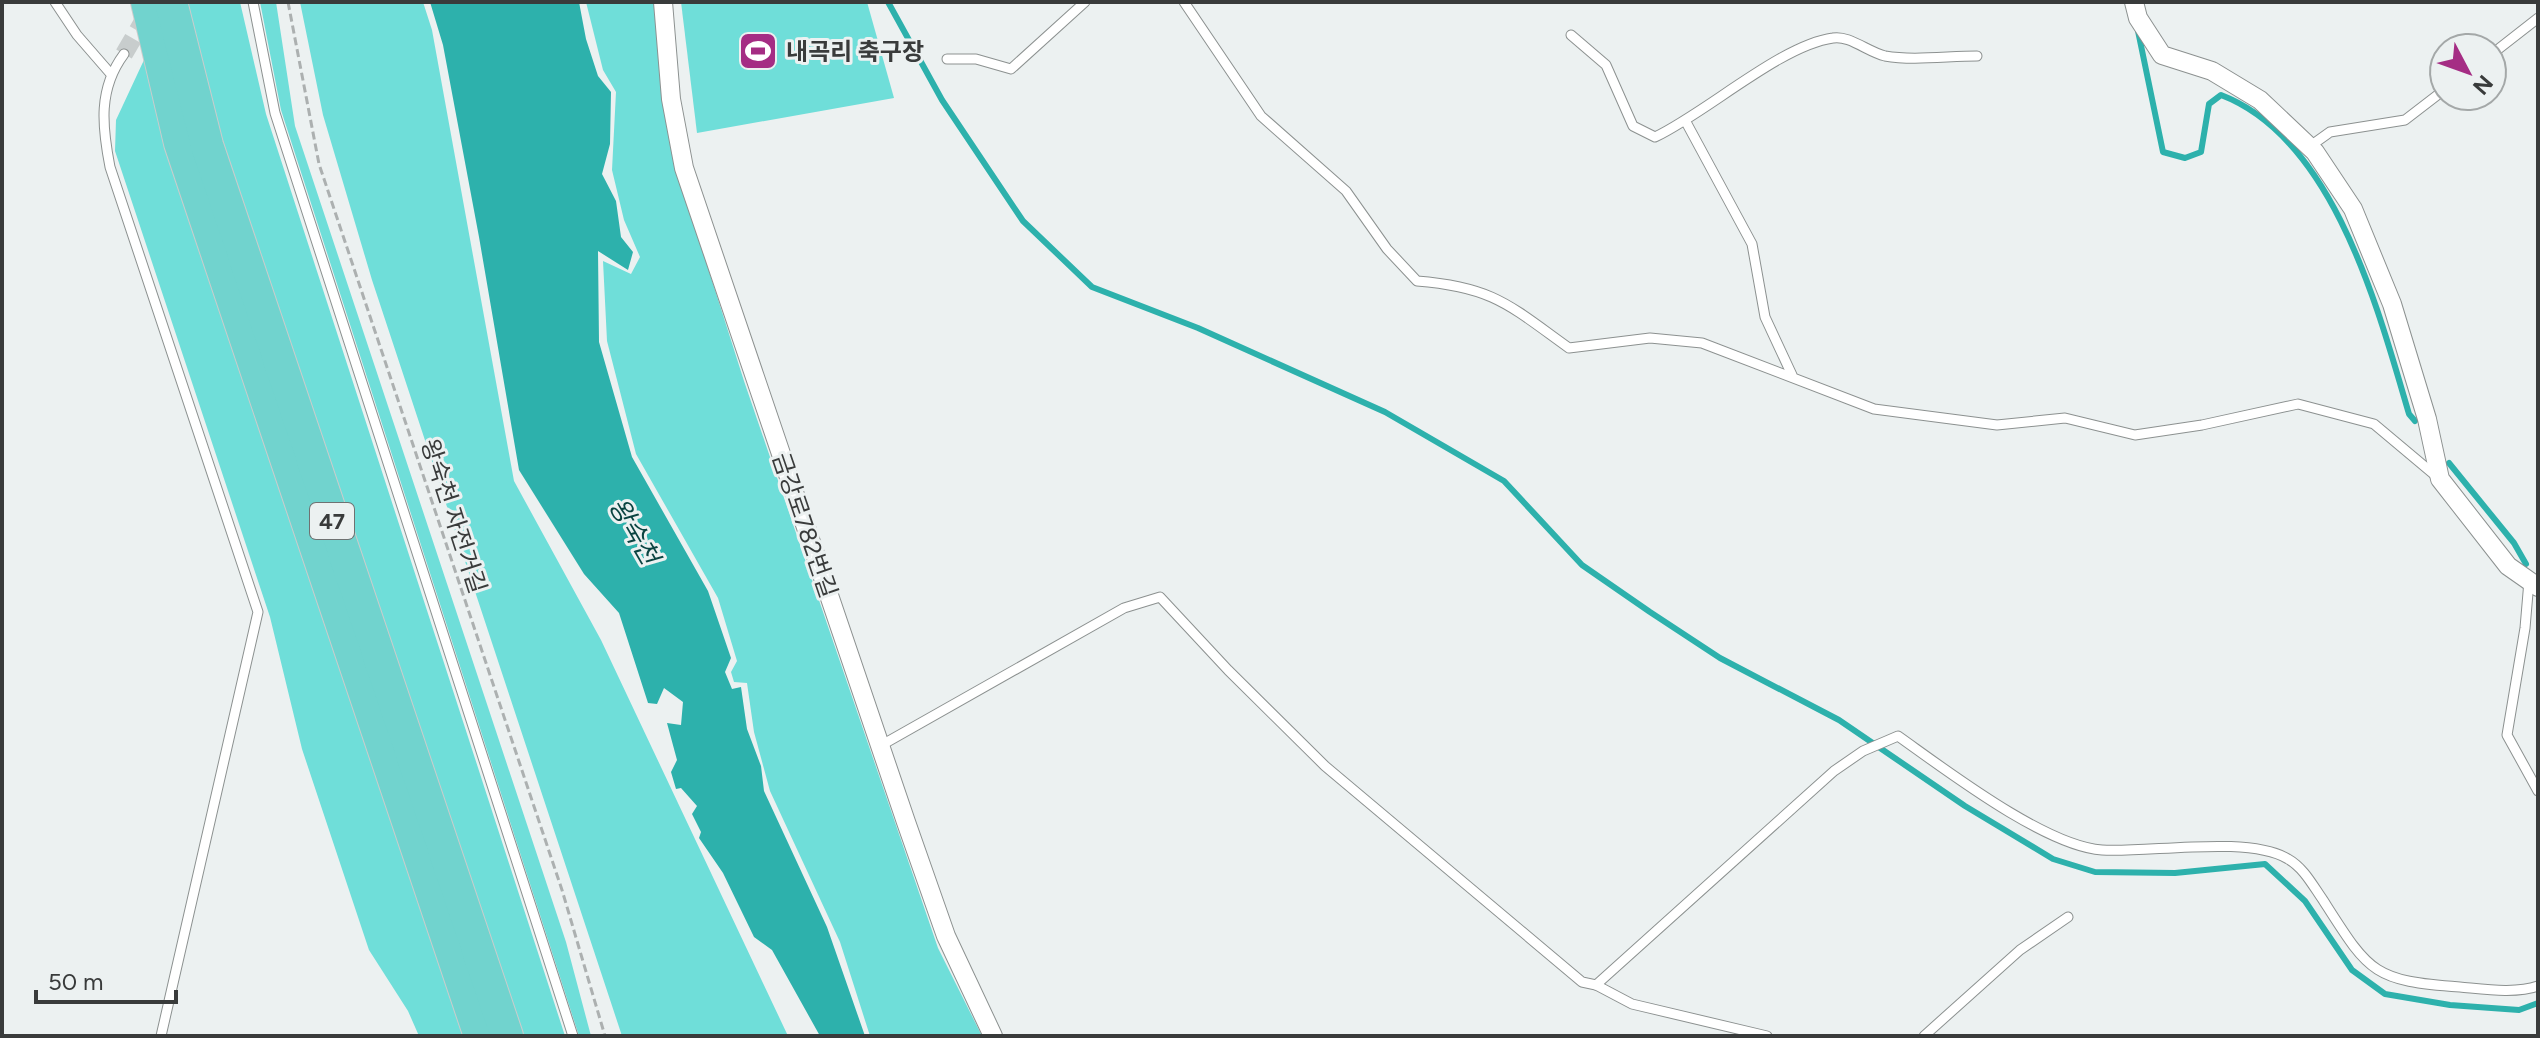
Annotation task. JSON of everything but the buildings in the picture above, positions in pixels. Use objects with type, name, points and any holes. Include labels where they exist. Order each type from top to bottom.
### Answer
[{"type":"highway","name":"47","points":[[147,2],[180,143],[480,1036]]},
{"type":"highway","name":"47","points":[[171,2],[207,145],[507,1036]]},
{"type":"street","name":"금강로782번길","points":[[663,2],[671,99],[684,168],[946,936],[993,1036]]},
{"type":"street","points":[[2134,2],[2138,18],[2162,55],[2212,71],[2260,100],[2309,147],[2353,209],[2392,304],[2427,419],[2440,479],[2508,566],[2534,584]]},
{"type":"lane","points":[[55,2],[77,35],[110,73]]},
{"type":"lane","points":[[253,2],[275,113],[573,1036]]},
{"type":"lane","points":[[947,59],[976,59],[1011,69],[1085,2]]},
{"type":"lane","points":[[1184,2],[1261,116],[1346,191],[1387,249],[1417,281],[1459,285],[1500,298],[1569,348],[1650,338],[1702,343],[1874,409],[1997,425],[2065,418],[2135,435],[2202,425],[2298,404],[2374,424],[2440,479]]},
{"type":"lane","points":[[2508,41],[2538,18]]},
{"type":"lane","points":[[1571,35],[1606,65],[1633,126],[1655,137],[1686,122],[1750,77],[1811,44],[1836,37],[1885,56],[1977,56]]},
{"type":"lane","points":[[124,54],[110,73],[101,123],[110,167],[258,612],[161,1036]]},
{"type":"lane","points":[[2309,147],[2330,132],[2405,120],[2428,102]]},
{"type":"lane","points":[[1686,122],[1752,244],[1765,317],[1792,375]]},
{"type":"lane","points":[[2534,584],[2507,735],[2538,791]]},
{"type":"lane","points":[[880,746],[1124,608],[1160,597],[1325,766],[1582,982],[1596,985],[1632,1004],[1767,1036]]},
{"type":"lane","points":[[1596,985],[1834,771],[1863,751],[1898,736],[1988,799],[2072,845],[2102,850],[2239,847],[2287,858],[2305,874],[2368,967],[2408,984],[2471,988],[2538,986]]},
{"type":"lane","points":[[1924,1036],[2020,950],[2068,917]]},
{"type":"path","name":"왕숙천 자전거길","points":[[288,2],[319,164],[562,890],[605,1036]]},
{"type":"shaded area","points":[[171,2],[240,2],[266,114],[565,1036],[419,1036],[408,1011],[369,950],[302,749],[270,617],[115,151],[116,120]]},
{"type":"shaded area","points":[[260,2],[276,2],[295,126],[566,942],[591,1036],[579,1036],[281,110]]},
{"type":"shaded area","points":[[300,2],[423,2],[432,30],[514,481],[601,640],[788,1036],[622,1036],[372,280],[323,115]]},
{"type":"shaded area","points":[[586,2],[655,2],[674,161],[744,381],[938,948],[982,1036],[870,1036],[840,942],[770,791],[754,732],[747,683],[734,682],[731,672],[737,661],[718,598],[636,454],[607,341],[603,261],[631,274],[640,257],[624,220],[612,170],[616,92],[603,70]]},
{"type":"shaded area","name":"내곡리 축구장","points":[[681,2],[867,2],[894,98],[697,133]]},
{"type":"water","name":"왕숙천","points":[[430,2],[579,2],[586,39],[598,76],[611,92],[610,144],[602,174],[616,201],[621,237],[633,252],[628,270],[598,251],[599,342],[632,457],[708,591],[731,658],[725,672],[732,689],[741,687],[747,729],[761,766],[764,791],[827,927],[865,1036],[820,1036],[772,950],[754,937],[723,873],[699,838],[701,832],[692,814],[697,806],[681,788],[676,789],[671,772],[677,760],[667,723],[681,725],[683,702],[664,688],[657,704],[648,703],[619,613],[584,574],[519,470],[443,45]]},
{"type":"waterway","points":[[888,2],[942,100],[1023,221],[1092,287],[1198,328],[1385,412],[1504,481],[1582,565],[1650,612],[1720,658],[1839,720],[1965,806],[2053,859],[2095,872],[2175,873],[2265,864],[2305,901],[2352,970],[2385,994],[2450,1005],[2519,1010],[2538,1003]]},
{"type":"waterway","points":[[2138,31],[2163,152],[2185,158],[2201,152],[2209,104],[2221,95],[2260,117],[2294,148],[2322,187],[2346,231],[2366,278],[2409,414],[2415,421]]},
{"type":"waterway","points":[[2449,463],[2514,543],[2526,564]]},
{"type":"tunnel","points":[[124,54],[149,11]]},
{"type":"place","name":"내곡리 축구장","points":[[758,51]]}]
